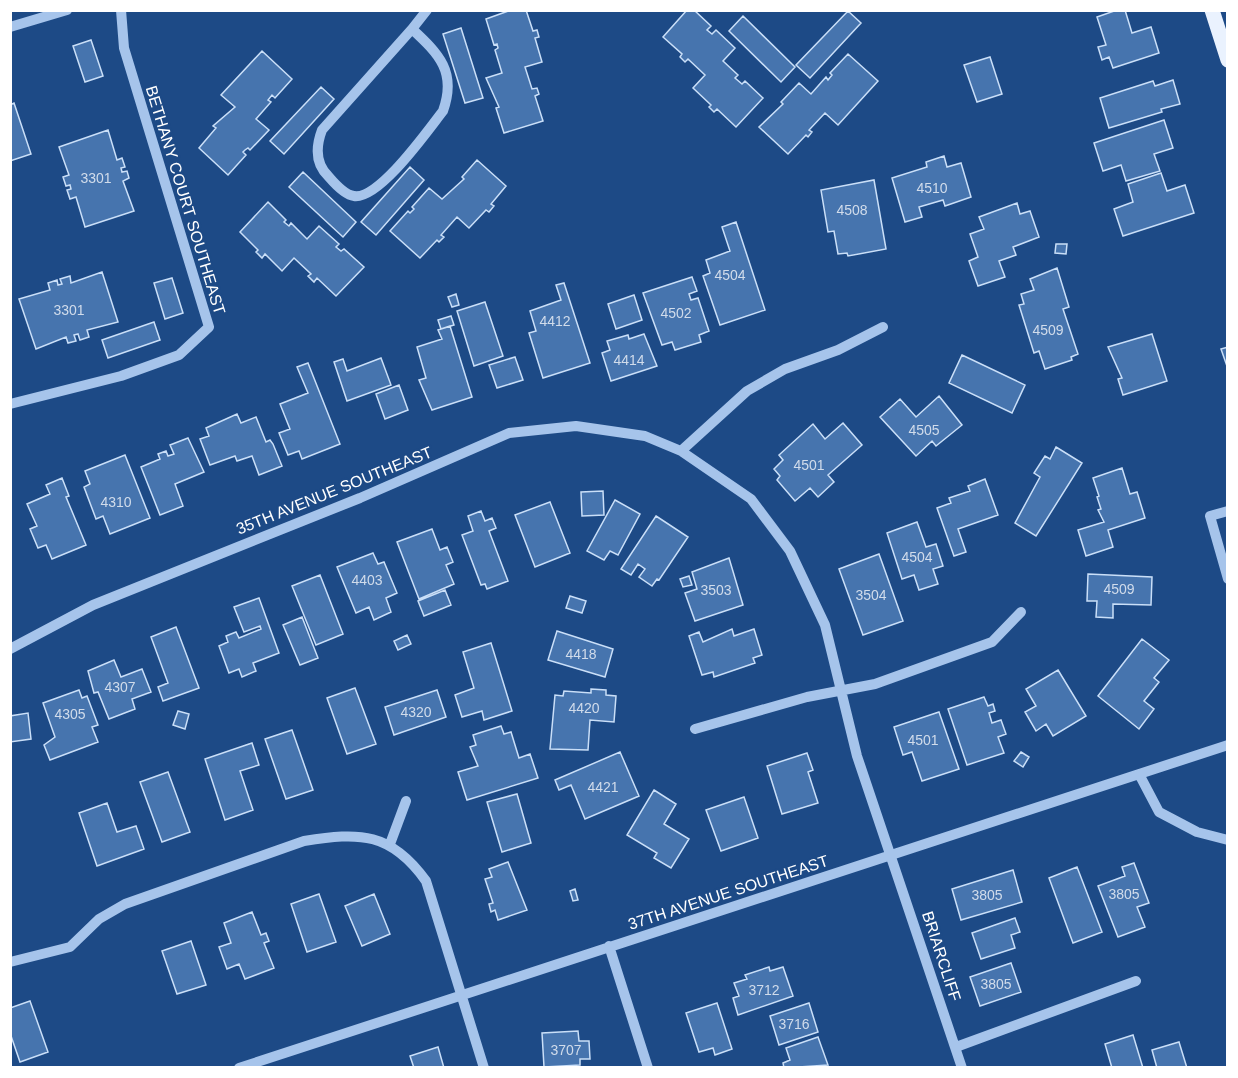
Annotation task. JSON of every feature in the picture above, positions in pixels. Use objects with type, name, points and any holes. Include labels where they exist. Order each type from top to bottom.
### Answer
[{"type":"main road","points":[[1212,10],[1227,58]]},
{"type":"street","points":[[10,27],[67,10]]},
{"type":"street","name":"BETHANY COURT SOUTHEAST","points":[[10,404],[76,389],[179,355],[209,327],[124,48],[121,10]]},
{"type":"street","points":[[412,29],[442,60],[448,81],[447,99],[443,111],[383,182],[366,194],[354,196],[342,190],[326,174],[319,159],[317,144],[322,130],[427,10]]},
{"type":"street","points":[[681,451],[747,391],[785,369],[838,350],[883,327]]},
{"type":"street","name":"35TH AVENUE SOUTHEAST","points":[[10,649],[93,604],[360,498],[509,433],[576,426],[645,436],[681,451],[751,499],[790,551],[825,625],[842,690]]},
{"type":"street","points":[[1227,511],[1210,516],[1227,579]]},
{"type":"street","points":[[695,729],[807,697],[875,684],[992,642],[1021,612]]},
{"type":"street","name":"BRIARCLIFF","points":[[842,690],[857,756],[892,854],[962,1068]]},
{"type":"street","name":"37TH AVENUE SOUTHEAST","points":[[239,1068],[1227,745]]},
{"type":"street","points":[[1139,774],[1159,812],[1197,832],[1227,840]]},
{"type":"street","points":[[390,844],[406,801]]},
{"type":"street","points":[[10,962],[70,947],[99,919],[124,904],[304,841],[333,836],[358,836],[390,844],[410,859],[426,881],[484,1068]]},
{"type":"street","points":[[609,946],[648,1068]]},
{"type":"street","points":[[956,1047],[1136,981]]},
{"type":"building","points":[[511,10],[526,10],[533,31],[537,30],[539,37],[535,38],[542,62],[525,67],[532,89],[537,88],[539,94],[535,96],[543,121],[504,133],[496,108],[499,107],[486,78],[502,73],[495,50],[498,48],[497,44],[494,45],[486,19]]},
{"type":"building","points":[[687,10],[694,10],[711,26],[707,30],[712,34],[716,30],[735,48],[723,61],[738,75],[735,78],[742,84],[745,81],[763,98],[736,127],[717,109],[714,112],[709,107],[711,105],[693,88],[705,75],[688,59],[685,62],[680,57],[682,54],[663,37]]},
{"type":"building","points":[[1117,10],[1125,10],[1132,33],[1151,27],[1159,53],[1113,68],[1109,57],[1102,60],[1098,47],[1106,45],[1097,17]]},
{"type":"building","points":[[848,11],[861,23],[810,78],[796,65]]},
{"type":"building","points":[[743,16],[795,67],[781,82],[729,31]]},
{"type":"building","points":[[461,28],[483,98],[465,103],[443,34]]},
{"type":"building","points":[[91,40],[103,76],[85,82],[73,46]]},
{"type":"building","points":[[262,51],[292,79],[275,98],[272,95],[268,100],[271,102],[256,119],[269,130],[250,150],[248,148],[243,152],[246,155],[228,175],[199,148],[216,128],[213,126],[235,107],[221,95]]},
{"type":"building","points":[[848,54],[878,81],[838,125],[825,113],[809,130],[812,132],[808,137],[806,135],[788,154],[759,127],[783,104],[781,102],[799,83],[811,94],[826,77],[828,80],[832,75],[830,73]]},
{"type":"building","points":[[990,57],[1002,94],[977,102],[964,65]]},
{"type":"building","points":[[1173,80],[1180,104],[1161,109],[1162,112],[1109,128],[1100,98],[1153,81],[1155,86]]},
{"type":"building","points":[[321,87],[334,99],[284,154],[270,141]]},
{"type":"building","points":[[14,103],[31,154],[10,161],[10,105]]},
{"type":"building","points":[[1164,120],[1173,148],[1154,154],[1160,171],[1126,181],[1121,165],[1103,171],[1094,143]]},
{"type":"building","points":[[108,130],[117,160],[122,158],[125,167],[121,168],[122,172],[127,171],[129,178],[123,181],[134,211],[85,227],[76,197],[70,199],[67,190],[71,189],[70,185],[66,186],[63,177],[69,175],[59,147]]},
{"type":"building","points":[[944,156],[947,167],[961,163],[971,197],[945,206],[943,200],[919,207],[922,217],[905,222],[892,178],[927,167],[926,162]]},
{"type":"building","points":[[477,160],[506,186],[491,204],[494,206],[489,212],[486,210],[469,228],[457,217],[441,235],[444,237],[439,242],[437,240],[420,258],[390,231],[408,211],[410,213],[414,209],[412,207],[429,188],[442,199],[464,179],[462,177]]},
{"type":"building","points":[[410,167],[424,180],[376,235],[361,222]]},
{"type":"building","points":[[303,172],[356,222],[343,237],[289,187]]},
{"type":"building","points":[[1161,173],[1167,191],[1185,185],[1194,213],[1123,236],[1114,209],[1133,202],[1128,184]]},
{"type":"building","points":[[874,180],[886,249],[848,256],[847,253],[838,254],[834,231],[828,232],[821,190]]},
{"type":"building","points":[[268,202],[286,220],[284,222],[289,226],[291,223],[307,239],[319,226],[339,244],[336,247],[341,251],[344,249],[364,267],[336,296],[317,278],[314,282],[308,276],[311,274],[294,258],[282,271],[265,254],[262,258],[256,252],[258,250],[240,232]]},
{"type":"building","points":[[1017,203],[1020,214],[1030,211],[1039,237],[1013,247],[1016,255],[999,261],[1005,277],[978,286],[969,261],[978,257],[970,234],[984,229],[979,217]]},
{"type":"building","points":[[736,222],[765,310],[720,325],[703,276],[710,273],[706,260],[730,251],[722,227]]},
{"type":"building","points":[[1056,244],[1067,244],[1066,254],[1055,253]]},
{"type":"building","points":[[1057,268],[1069,307],[1063,309],[1078,354],[1071,357],[1072,360],[1045,369],[1039,351],[1034,353],[1019,305],[1024,304],[1021,294],[1034,290],[1030,279]]},
{"type":"building","points":[[102,272],[118,322],[87,330],[89,337],[80,340],[78,334],[74,335],[76,341],[68,343],[66,337],[36,349],[19,299],[50,290],[48,283],[57,280],[58,285],[62,284],[60,279],[70,276],[71,283]]},
{"type":"building","points":[[692,277],[697,291],[689,294],[691,300],[698,298],[709,331],[699,335],[701,342],[675,350],[672,342],[662,345],[643,293]]},
{"type":"building","points":[[172,278],[183,313],[165,319],[154,283]]},
{"type":"building","points":[[564,283],[590,363],[543,378],[529,333],[536,331],[530,311],[561,300],[556,285]]},
{"type":"building","points":[[456,294],[459,305],[452,307],[448,297]]},
{"type":"building","points":[[634,295],[642,320],[616,329],[608,304]]},
{"type":"building","points":[[485,302],[503,356],[474,366],[457,311]]},
{"type":"building","points":[[451,316],[454,325],[441,329],[438,320]]},
{"type":"building","points":[[154,322],[160,340],[108,358],[102,340]]},
{"type":"building","points":[[450,326],[472,397],[432,410],[419,380],[426,378],[417,347],[442,339],[438,330]]},
{"type":"building","points":[[644,334],[657,366],[611,381],[602,353],[610,350],[607,341],[628,335],[629,339]]},
{"type":"building","points":[[1152,334],[1167,381],[1123,395],[1118,379],[1122,378],[1108,347]]},
{"type":"building","points":[[1228,347],[1228,369],[1221,349]]},
{"type":"building","points":[[962,355],[1025,385],[1012,413],[949,383]]},
{"type":"building","points":[[515,357],[523,380],[497,388],[489,365]]},
{"type":"building","points":[[381,358],[391,385],[347,401],[334,362],[343,359],[347,371]]},
{"type":"building","points":[[308,363],[340,444],[302,459],[299,451],[288,455],[279,433],[290,429],[280,404],[308,393],[297,367]]},
{"type":"building","points":[[399,385],[408,410],[385,419],[376,394]]},
{"type":"building","points":[[939,396],[962,425],[936,446],[932,441],[916,456],[880,417],[900,399],[916,417]]},
{"type":"building","points":[[237,414],[241,423],[256,417],[266,442],[270,440],[273,444],[282,466],[259,475],[252,456],[237,461],[235,456],[210,465],[200,439],[209,436],[206,428]]},
{"type":"building","points":[[843,423],[862,445],[828,475],[834,482],[818,497],[810,488],[795,501],[777,480],[780,476],[774,469],[783,460],[779,455],[813,424],[825,439]]},
{"type":"building","points":[[188,438],[204,472],[175,484],[183,506],[160,515],[141,467],[160,459],[158,454],[166,451],[168,456],[174,454],[170,445]]},
{"type":"building","points":[[1056,447],[1082,463],[1036,536],[1015,523],[1040,477],[1034,473],[1045,456],[1050,459]]},
{"type":"building","points":[[125,455],[150,518],[110,534],[103,516],[96,519],[84,487],[90,484],[85,471]]},
{"type":"building","points":[[1122,468],[1130,494],[1137,492],[1145,518],[1108,530],[1113,547],[1086,556],[1078,530],[1104,522],[1098,510],[1101,509],[1097,497],[1099,496],[1093,478]]},
{"type":"building","points":[[62,478],[69,496],[66,497],[86,545],[52,559],[46,545],[38,548],[30,529],[37,526],[27,504],[50,494],[46,485]]},
{"type":"building","points":[[985,479],[998,515],[958,529],[966,552],[954,556],[937,508],[951,503],[949,498],[970,491],[968,486]]},
{"type":"building","points":[[603,491],[604,515],[582,516],[581,492]]},
{"type":"building","points":[[615,500],[640,514],[618,555],[610,551],[604,560],[587,551]]},
{"type":"building","points":[[550,502],[570,553],[535,567],[515,515]]},
{"type":"building","points":[[481,511],[485,521],[492,518],[496,528],[489,531],[508,581],[487,589],[485,584],[481,585],[462,535],[473,531],[468,516]]},
{"type":"building","points":[[656,516],[688,537],[659,580],[657,579],[652,586],[639,577],[645,569],[638,564],[631,575],[621,569]]},
{"type":"building","points":[[917,522],[926,547],[936,544],[943,566],[933,569],[938,584],[919,590],[914,575],[902,579],[887,533]]},
{"type":"building","points":[[432,529],[440,550],[447,547],[453,562],[446,565],[454,584],[419,599],[397,542]]},
{"type":"building","points":[[373,553],[378,564],[384,562],[397,593],[386,598],[391,612],[374,620],[369,607],[356,613],[337,567]]},
{"type":"building","points":[[879,554],[903,621],[863,635],[839,569]]},
{"type":"building","points":[[729,558],[743,605],[695,621],[685,593],[697,589],[692,572]]},
{"type":"building","points":[[1088,574],[1152,577],[1151,605],[1113,604],[1113,618],[1096,617],[1097,601],[1087,601]]},
{"type":"building","points":[[320,575],[343,634],[316,645],[292,586]]},
{"type":"building","points":[[689,576],[692,585],[683,587],[680,579]]},
{"type":"building","points":[[445,590],[451,605],[424,616],[418,601]]},
{"type":"building","points":[[570,596],[586,601],[582,613],[566,608]]},
{"type":"building","points":[[259,598],[279,653],[253,663],[256,671],[242,677],[239,669],[229,673],[219,646],[228,642],[226,636],[236,632],[239,638],[261,629],[260,626],[244,632],[234,607]]},
{"type":"building","points":[[302,617],[318,658],[300,665],[283,625]]},
{"type":"building","points":[[176,627],[199,688],[163,701],[158,687],[168,683],[151,637]]},
{"type":"building","points":[[732,629],[734,636],[754,629],[762,655],[753,658],[755,663],[714,677],[713,672],[702,675],[689,636],[699,632],[703,642]]},
{"type":"building","points":[[557,631],[613,649],[605,677],[548,660]]},
{"type":"building","points":[[407,635],[411,644],[398,650],[394,641]]},
{"type":"building","points":[[1142,639],[1169,660],[1154,678],[1159,682],[1144,701],[1154,709],[1139,729],[1098,696]]},
{"type":"building","points":[[491,643],[512,711],[484,720],[482,711],[462,717],[455,695],[474,688],[463,652]]},
{"type":"building","points":[[114,660],[121,677],[142,669],[151,692],[132,699],[135,709],[109,719],[98,692],[94,693],[88,671]]},
{"type":"building","points":[[1058,670],[1086,716],[1053,736],[1046,724],[1036,731],[1025,712],[1036,706],[1026,689]]},
{"type":"building","points":[[355,688],[376,744],[347,754],[327,698]]},
{"type":"building","points":[[591,689],[606,690],[606,695],[616,696],[614,722],[590,720],[588,750],[550,749],[555,695],[563,696],[564,691],[591,693]]},
{"type":"building","points":[[79,690],[82,698],[87,696],[98,725],[92,727],[98,742],[50,760],[44,745],[55,737],[43,703]]},
{"type":"building","points":[[437,690],[446,717],[394,735],[385,707]]},
{"type":"building","points":[[984,697],[988,706],[993,704],[995,711],[989,713],[992,723],[1001,720],[1006,734],[998,737],[1004,753],[967,765],[948,709]]},
{"type":"building","points":[[178,711],[189,714],[185,729],[173,725]]},
{"type":"building","points":[[939,712],[959,769],[922,781],[912,752],[903,755],[894,727]]},
{"type":"building","points":[[28,713],[31,739],[10,742],[10,716]]},
{"type":"building","points":[[501,726],[504,734],[511,732],[519,758],[530,754],[538,778],[467,800],[458,772],[478,766],[470,747],[476,745],[473,735]]},
{"type":"building","points":[[292,730],[313,790],[286,799],[265,739]]},
{"type":"building","points":[[252,743],[259,765],[240,771],[253,810],[225,820],[205,759]]},
{"type":"building","points":[[620,752],[639,796],[585,819],[571,785],[559,790],[555,780]]},
{"type":"building","points":[[1021,752],[1029,757],[1023,767],[1014,761]]},
{"type":"building","points":[[807,753],[813,770],[808,772],[818,803],[782,814],[767,766]]},
{"type":"building","points":[[168,772],[190,832],[162,842],[140,782]]},
{"type":"building","points":[[654,790],[676,804],[664,824],[689,839],[671,868],[654,858],[657,853],[627,835]]},
{"type":"building","points":[[517,794],[531,843],[502,852],[487,802]]},
{"type":"building","points":[[744,797],[758,838],[721,851],[706,810]]},
{"type":"building","points":[[107,803],[117,832],[136,826],[144,849],[97,866],[79,813]]},
{"type":"building","points":[[508,862],[527,910],[498,920],[495,910],[491,912],[489,904],[493,903],[485,879],[492,877],[489,869]]},
{"type":"building","points":[[1134,863],[1149,903],[1137,907],[1145,927],[1118,937],[1098,886],[1125,876],[1122,867]]},
{"type":"building","points":[[1077,867],[1102,932],[1073,943],[1049,878]]},
{"type":"building","points":[[1013,870],[1022,902],[961,920],[952,889]]},
{"type":"building","points":[[575,889],[578,900],[573,901],[570,891]]},
{"type":"building","points":[[319,894],[336,942],[307,952],[291,904]]},
{"type":"building","points":[[374,894],[390,934],[362,946],[345,906]]},
{"type":"building","points":[[252,912],[261,935],[266,933],[269,941],[264,943],[274,968],[245,979],[239,964],[227,969],[219,947],[231,943],[224,923]]},
{"type":"building","points":[[1015,918],[1020,932],[1011,935],[1015,948],[981,959],[972,933]]},
{"type":"building","points":[[191,941],[206,985],[177,994],[162,951]]},
{"type":"building","points":[[1011,963],[1021,992],[980,1006],[970,977]]},
{"type":"building","points":[[769,967],[770,971],[783,967],[793,996],[738,1015],[733,998],[739,996],[734,983],[747,979],[745,975]]},
{"type":"building","points":[[30,1001],[48,1052],[20,1062],[10,1033],[10,1008]]},
{"type":"building","points":[[717,1003],[732,1049],[715,1055],[713,1048],[699,1052],[686,1013]]},
{"type":"building","points":[[809,1003],[818,1032],[779,1045],[770,1016]]},
{"type":"building","points":[[578,1031],[579,1041],[589,1041],[590,1059],[580,1059],[580,1065],[544,1067],[542,1033]]},
{"type":"building","points":[[1133,1035],[1143,1068],[1112,1068],[1105,1044]]},
{"type":"building","points":[[818,1037],[828,1065],[784,1068],[783,1063],[790,1060],[786,1048]]},
{"type":"building","points":[[1179,1042],[1187,1068],[1157,1068],[1152,1050]]},
{"type":"building","points":[[438,1047],[444,1068],[414,1068],[410,1056]]}]
